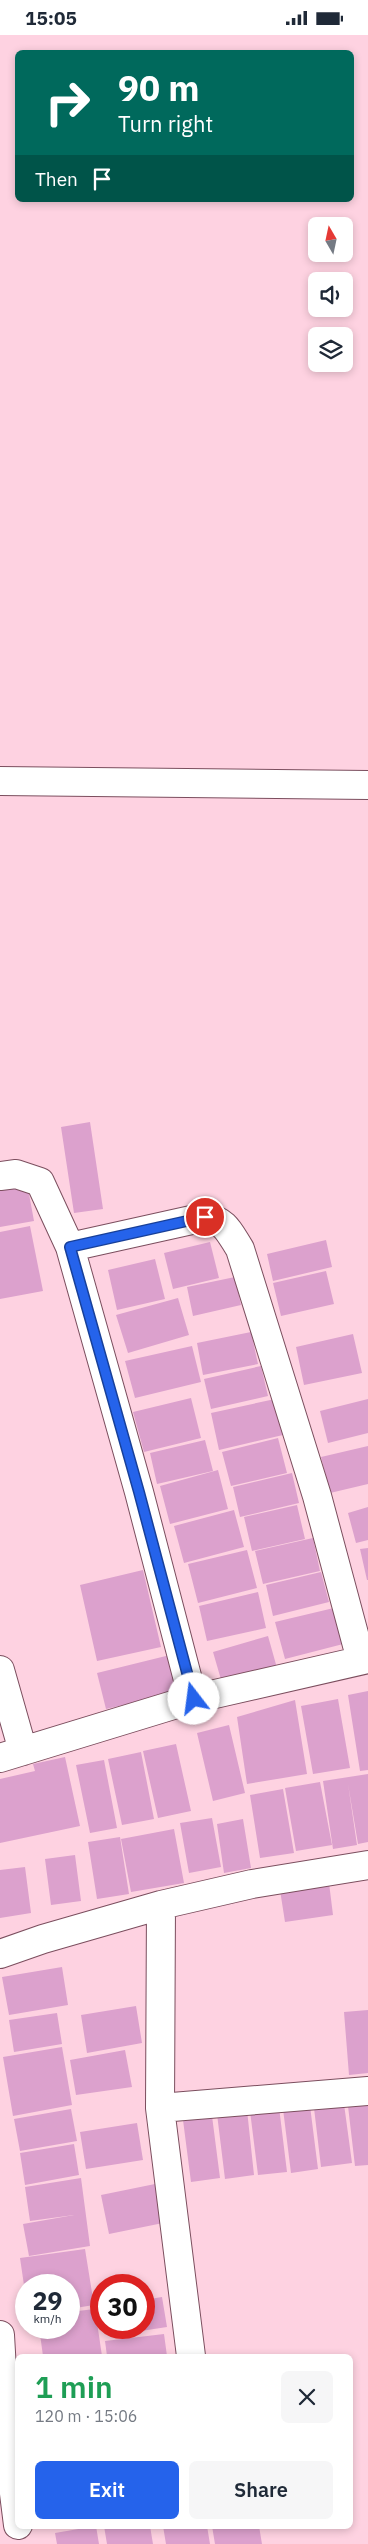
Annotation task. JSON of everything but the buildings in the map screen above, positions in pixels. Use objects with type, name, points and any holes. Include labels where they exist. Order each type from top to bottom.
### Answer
[{"type":"street","points":[[0,781],[368,785]]},
{"type":"street","points":[[0,1176],[16,1174],[40,1182],[70,1247],[139,1492],[194,1699]]},
{"type":"street","points":[[0,1670],[12,1754],[194,1699],[365,1659],[317,1496],[240,1249],[224,1226],[218,1219],[205,1217],[70,1247]]},
{"type":"street","points":[[0,1954],[43,1939],[161,1905],[252,1884],[368,1865]]},
{"type":"street","points":[[161,1905],[160,2108],[191,2354]]},
{"type":"street","points":[[160,2108],[368,2091]]},
{"type":"street","points":[[0,2335],[11,2421],[15,2481]]},
{"type":"street","points":[[18,2529],[20,2544]]},
{"type":"route","points":[[194,1699],[139,1492],[70,1247],[205,1217]]}]
